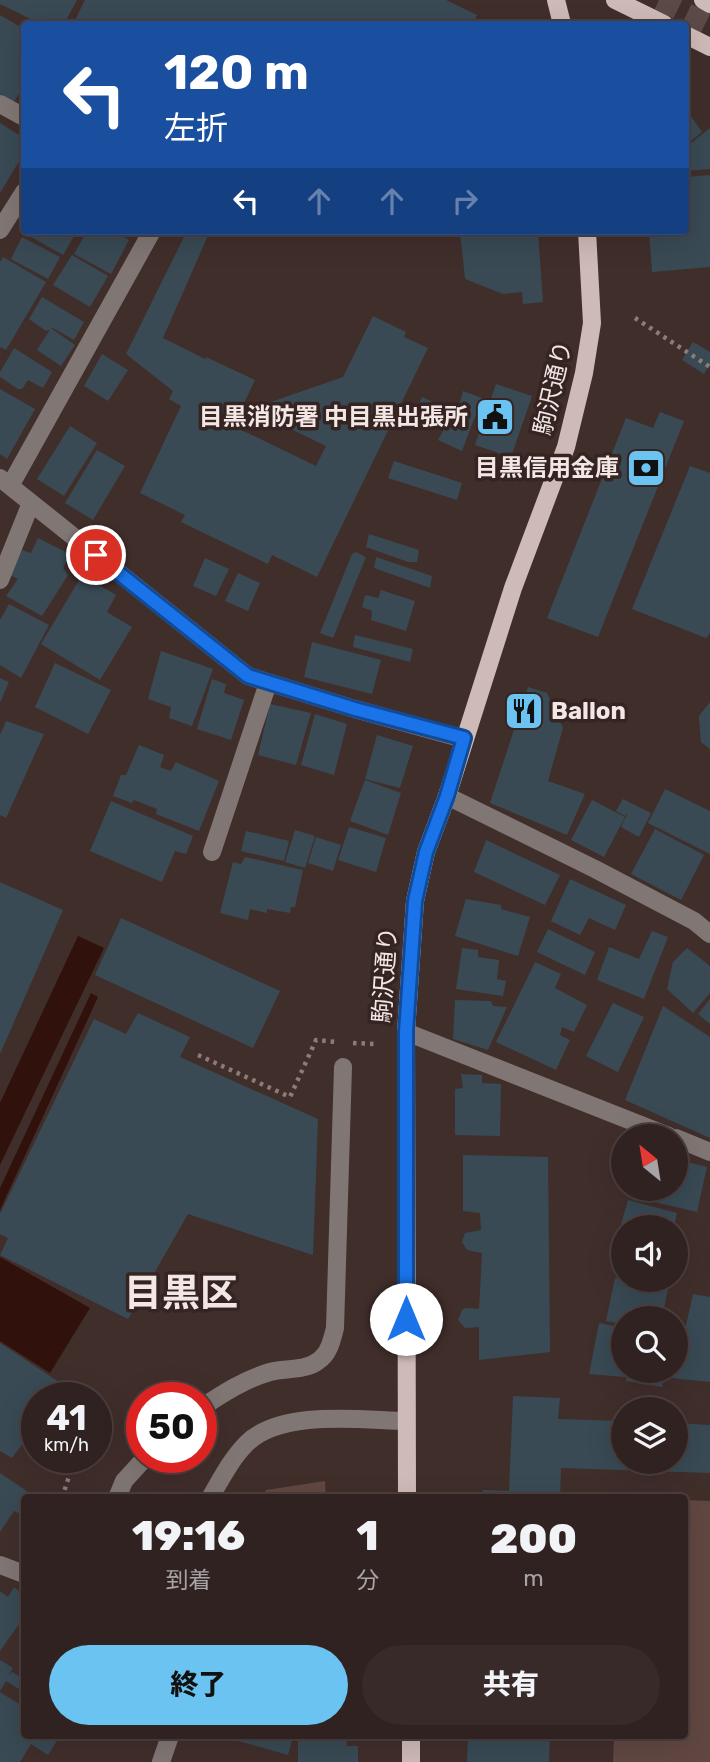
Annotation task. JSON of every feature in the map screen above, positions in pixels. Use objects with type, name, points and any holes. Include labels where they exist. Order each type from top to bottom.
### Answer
[{"type":"main road","points":[[556,0],[561,21]]},
{"type":"main road","points":[[615,0],[658,21]]},
{"type":"main road","points":[[703,0],[710,4]]},
{"type":"main road","points":[[689,36],[710,47]]},
{"type":"main road","name":"駒沢通り","points":[[407,1494],[406,1032],[415,901],[426,852],[447,796],[513,588],[566,447],[584,373],[592,323],[587,235]]},
{"type":"main road","points":[[411,1739],[411,1762]]},
{"type":"street","points":[[0,104],[21,115]]},
{"type":"street","points":[[0,230],[21,197]]},
{"type":"street","points":[[150,235],[5,482],[248,676],[464,738]]},
{"type":"street","points":[[0,580],[31,503]]},
{"type":"street","points":[[212,852],[268,682]]},
{"type":"street","points":[[447,796],[595,869],[694,921],[710,934]]},
{"type":"street","points":[[406,1032],[639,1124]]},
{"type":"street","points":[[217,1398],[247,1380],[272,1371],[316,1363],[325,1355],[331,1343],[335,1328],[343,1067]]},
{"type":"street","points":[[688,1143],[710,1152]]},
{"type":"street","points":[[213,1494],[232,1460],[248,1441],[271,1427],[295,1420],[406,1421]]},
{"type":"street","points":[[119,1494],[124,1481],[131,1473]]},
{"type":"street","points":[[0,1564],[21,1573]]},
{"type":"street","points":[[162,1762],[169,1739]]},
{"type":"path","points":[[635,318],[710,367]]},
{"type":"path","points":[[198,1055],[290,1097],[316,1040],[340,1042]]},
{"type":"path","points":[[352,1043],[376,1044]]},
{"type":"path","points":[[63,1494],[70,1473]]},
{"type":"shaded area","points":[[78,936],[104,948],[0,1165],[0,1103]]},
{"type":"shaded area","points":[[91,993],[98,997],[0,1210],[0,1188]]},
{"type":"shaded area","points":[[0,1257],[90,1308],[50,1373],[0,1341]]},
{"type":"shaded area","points":[[325,1481],[326,1494],[264,1494],[266,1490]]},
{"type":"shaded area","points":[[688,1500],[710,1501],[710,1762],[613,1762],[614,1739],[688,1739]]},
{"type":"building","points":[[0,0],[77,0],[66,21],[35,21],[0,4]]},
{"type":"building","points":[[85,0],[446,0],[477,15],[474,21],[74,21]]},
{"type":"building","points":[[0,15],[21,27],[21,90],[14,102],[0,94]]},
{"type":"building","points":[[689,113],[702,132],[689,143]]},
{"type":"building","points":[[0,123],[21,136],[21,158],[0,193]]},
{"type":"building","points":[[710,128],[710,169],[689,171],[689,145]]},
{"type":"building","points":[[710,175],[710,267],[652,272],[649,235],[689,235],[689,177]]},
{"type":"building","points":[[28,235],[75,235],[63,255]]},
{"type":"building","points":[[85,235],[120,235],[129,240],[111,274],[74,254]]},
{"type":"building","points":[[185,235],[208,235],[163,338],[255,380],[233,426],[316,466],[326,446],[262,415],[268,403],[343,377],[373,316],[406,332],[404,337],[428,348],[317,577],[272,555],[268,564],[181,522],[185,515],[140,493],[181,406],[169,399],[173,391],[126,354]]},
{"type":"building","points":[[460,235],[538,235],[543,302],[523,304],[522,292],[503,294],[465,279]]},
{"type":"building","points":[[22,237],[60,257],[48,279],[11,259]]},
{"type":"building","points":[[72,255],[108,276],[90,307],[53,285]]},
{"type":"building","points":[[3,257],[46,282],[6,350],[0,347],[0,262]]},
{"type":"building","points":[[42,297],[84,322],[74,340],[53,328],[46,331],[29,319]]},
{"type":"building","points":[[51,328],[75,345],[61,366],[37,350]]},
{"type":"building","points":[[693,342],[710,352],[710,364],[704,374],[682,360]]},
{"type":"building","points":[[14,348],[52,372],[43,388],[28,380],[22,389],[18,389],[0,377],[0,372]]},
{"type":"building","points":[[102,354],[128,370],[108,401],[84,386]]},
{"type":"building","points":[[496,384],[532,396],[511,457],[475,445]]},
{"type":"building","points":[[0,389],[35,409],[7,459],[0,454]]},
{"type":"building","points":[[463,391],[482,398],[462,451],[438,440],[444,429],[424,418],[418,430],[409,426],[422,397],[457,413]]},
{"type":"building","points":[[660,412],[684,421],[598,637],[547,618],[626,418],[653,428]]},
{"type":"building","points":[[70,426],[97,443],[64,496],[37,479]]},
{"type":"building","points":[[97,450],[125,466],[93,520],[65,503]]},
{"type":"building","points":[[394,461],[462,483],[457,500],[388,478]]},
{"type":"building","points":[[690,466],[710,473],[710,633],[706,638],[632,609]]},
{"type":"building","points":[[369,534],[419,550],[417,562],[408,562],[366,547]]},
{"type":"building","points":[[38,538],[70,554],[63,568],[68,575],[42,616],[6,596],[18,579],[10,575],[10,572],[22,550],[31,553]]},
{"type":"building","points":[[356,552],[366,557],[333,638],[320,633],[352,554]]},
{"type":"building","points":[[376,557],[432,576],[430,588],[374,568]]},
{"type":"building","points":[[205,558],[229,569],[216,596],[193,586]]},
{"type":"building","points":[[238,573],[260,583],[248,611],[225,601]]},
{"type":"building","points":[[82,575],[116,595],[107,612],[132,627],[100,680],[41,644]]},
{"type":"building","points":[[381,590],[415,601],[406,631],[371,620],[372,611],[362,607],[365,595],[378,598]]},
{"type":"building","points":[[9,604],[49,625],[21,678],[0,665],[0,620]]},
{"type":"building","points":[[355,635],[413,649],[410,662],[353,647]]},
{"type":"building","points":[[312,642],[381,660],[372,694],[304,677]]},
{"type":"building","points":[[161,651],[213,669],[192,726],[169,718],[171,707],[148,699]]},
{"type":"building","points":[[55,663],[111,690],[88,734],[35,707]]},
{"type":"building","points":[[0,678],[9,682],[0,703]]},
{"type":"building","points":[[212,679],[226,684],[224,693],[244,700],[231,740],[197,729]]},
{"type":"building","points":[[528,687],[547,693],[563,728],[548,781],[585,794],[567,835],[490,803]]},
{"type":"building","points":[[710,702],[710,749],[701,742],[699,716]]},
{"type":"building","points":[[270,704],[311,713],[296,765],[258,755]]},
{"type":"building","points":[[315,714],[347,724],[334,775],[301,765]]},
{"type":"building","points":[[6,721],[44,734],[6,818],[0,815],[0,735]]},
{"type":"building","points":[[377,735],[413,746],[400,788],[365,779]]},
{"type":"building","points":[[139,745],[164,755],[160,767],[171,771],[176,762],[219,781],[199,831],[156,814],[157,809],[134,800],[132,803],[113,796],[121,775],[126,775]]},
{"type":"building","points":[[365,780],[401,793],[388,835],[350,821]]},
{"type":"building","points":[[665,789],[710,811],[710,854],[648,823]]},
{"type":"building","points":[[623,799],[651,813],[639,837],[621,827],[628,812],[625,816],[616,811]]},
{"type":"building","points":[[592,800],[625,817],[604,857],[571,840]]},
{"type":"building","points":[[111,801],[193,836],[186,854],[175,851],[162,882],[90,851]]},
{"type":"building","points":[[349,827],[386,838],[376,872],[338,860]]},
{"type":"building","points":[[655,829],[704,855],[681,900],[631,874]]},
{"type":"building","points":[[295,830],[315,836],[305,868],[285,862]]},
{"type":"building","points":[[246,831],[289,841],[284,861],[241,851]]},
{"type":"building","points":[[316,837],[341,845],[333,871],[308,863]]},
{"type":"building","points":[[486,840],[560,875],[545,905],[474,872]]},
{"type":"building","points":[[245,857],[303,870],[295,907],[291,907],[290,913],[267,909],[267,913],[250,909],[248,920],[220,913],[233,862],[241,864]]},
{"type":"building","points":[[570,879],[626,905],[615,930],[589,918],[580,935],[551,921]]},
{"type":"building","points":[[0,882],[63,910],[0,1054]]},
{"type":"building","points":[[466,899],[501,905],[501,909],[530,917],[518,956],[455,936]]},
{"type":"building","points":[[121,918],[280,991],[253,1048],[95,975]]},
{"type":"building","points":[[548,929],[595,952],[585,975],[537,952]]},
{"type":"building","points":[[652,931],[668,937],[644,999],[597,980],[609,947],[639,959]]},
{"type":"building","points":[[462,948],[478,950],[478,957],[499,960],[497,979],[506,981],[503,996],[456,989]]},
{"type":"building","points":[[687,948],[710,966],[710,993],[693,1013],[667,989],[673,962]]},
{"type":"building","points":[[535,962],[561,974],[555,988],[587,1005],[574,1032],[562,1027],[560,1035],[570,1040],[556,1070],[496,1042]]},
{"type":"building","points":[[710,999],[710,1024],[698,1014]]},
{"type":"building","points":[[455,1000],[491,1001],[493,1006],[507,1007],[488,1050],[453,1039]]},
{"type":"building","points":[[613,1003],[644,1017],[618,1072],[586,1056]]},
{"type":"building","points":[[663,1006],[710,1037],[710,1138],[688,1128],[688,1124],[679,1124],[625,1100]]},
{"type":"building","points":[[138,1013],[190,1037],[180,1057],[318,1119],[313,1255],[188,1214],[128,1319],[0,1255],[8,1238],[0,1234],[0,1214],[94,1019],[126,1034]]},
{"type":"building","points":[[461,1074],[482,1075],[482,1083],[501,1084],[500,1136],[455,1135],[455,1089],[463,1088]]},
{"type":"building","points":[[463,1155],[548,1157],[550,1352],[479,1360],[479,1327],[465,1328],[458,1320],[465,1308],[479,1309],[482,1253],[467,1250],[462,1242],[465,1233],[481,1230],[480,1213],[463,1211]]},
{"type":"building","points":[[688,1162],[707,1167],[697,1212],[650,1201],[688,1201]]},
{"type":"building","points":[[628,1201],[677,1213],[677,1215],[624,1215]]},
{"type":"building","points":[[612,1292],[667,1292],[664,1306],[611,1306],[611,1322],[606,1321]]},
{"type":"building","points":[[693,1294],[710,1297],[710,1382],[688,1380],[688,1316]]},
{"type":"building","points":[[599,1323],[611,1326],[611,1376],[589,1374]]},
{"type":"building","points":[[0,1343],[59,1382],[21,1382],[21,1446],[12,1458],[0,1451]]},
{"type":"building","points":[[638,1383],[663,1383],[662,1387]]},
{"type":"building","points":[[513,1396],[560,1398],[558,1419],[611,1421],[611,1470],[561,1468],[560,1494],[483,1494],[483,1490],[509,1491]]},
{"type":"building","points":[[688,1424],[710,1425],[710,1473],[688,1472]]},
{"type":"building","points":[[0,1473],[31,1494],[21,1494],[21,1514],[14,1511],[0,1532]]},
{"type":"building","points":[[14,1587],[21,1593],[21,1621],[0,1651],[0,1591],[8,1597]]},
{"type":"building","points":[[0,1660],[13,1668],[8,1675],[12,1672],[21,1677],[21,1690],[6,1681],[0,1691]]},
{"type":"building","points":[[0,1692],[21,1705],[21,1739],[58,1739],[48,1755],[31,1744],[20,1762],[0,1762]]},
{"type":"building","points":[[232,1739],[292,1739],[288,1755]]},
{"type":"building","points":[[298,1739],[346,1739],[347,1746],[358,1746],[358,1762],[298,1762]]},
{"type":"building","points":[[468,1739],[550,1739],[549,1762],[467,1762]]},
{"type":"tunnel","points":[[659,0],[710,25]]},
{"type":"place","name":"目黒消防署 中目黒出張所","points":[[495,417]]},
{"type":"place","name":"目黒信用金庫","points":[[646,468]]},
{"type":"place","name":"Ballon","points":[[524,711]]},
{"type":"district","name":"目黒区","points":[[181,1293]]},
{"type":"route","points":[[96,555],[248,676],[355,709],[464,738],[447,796],[426,852],[415,901],[406,1032],[406,1319]]}]
